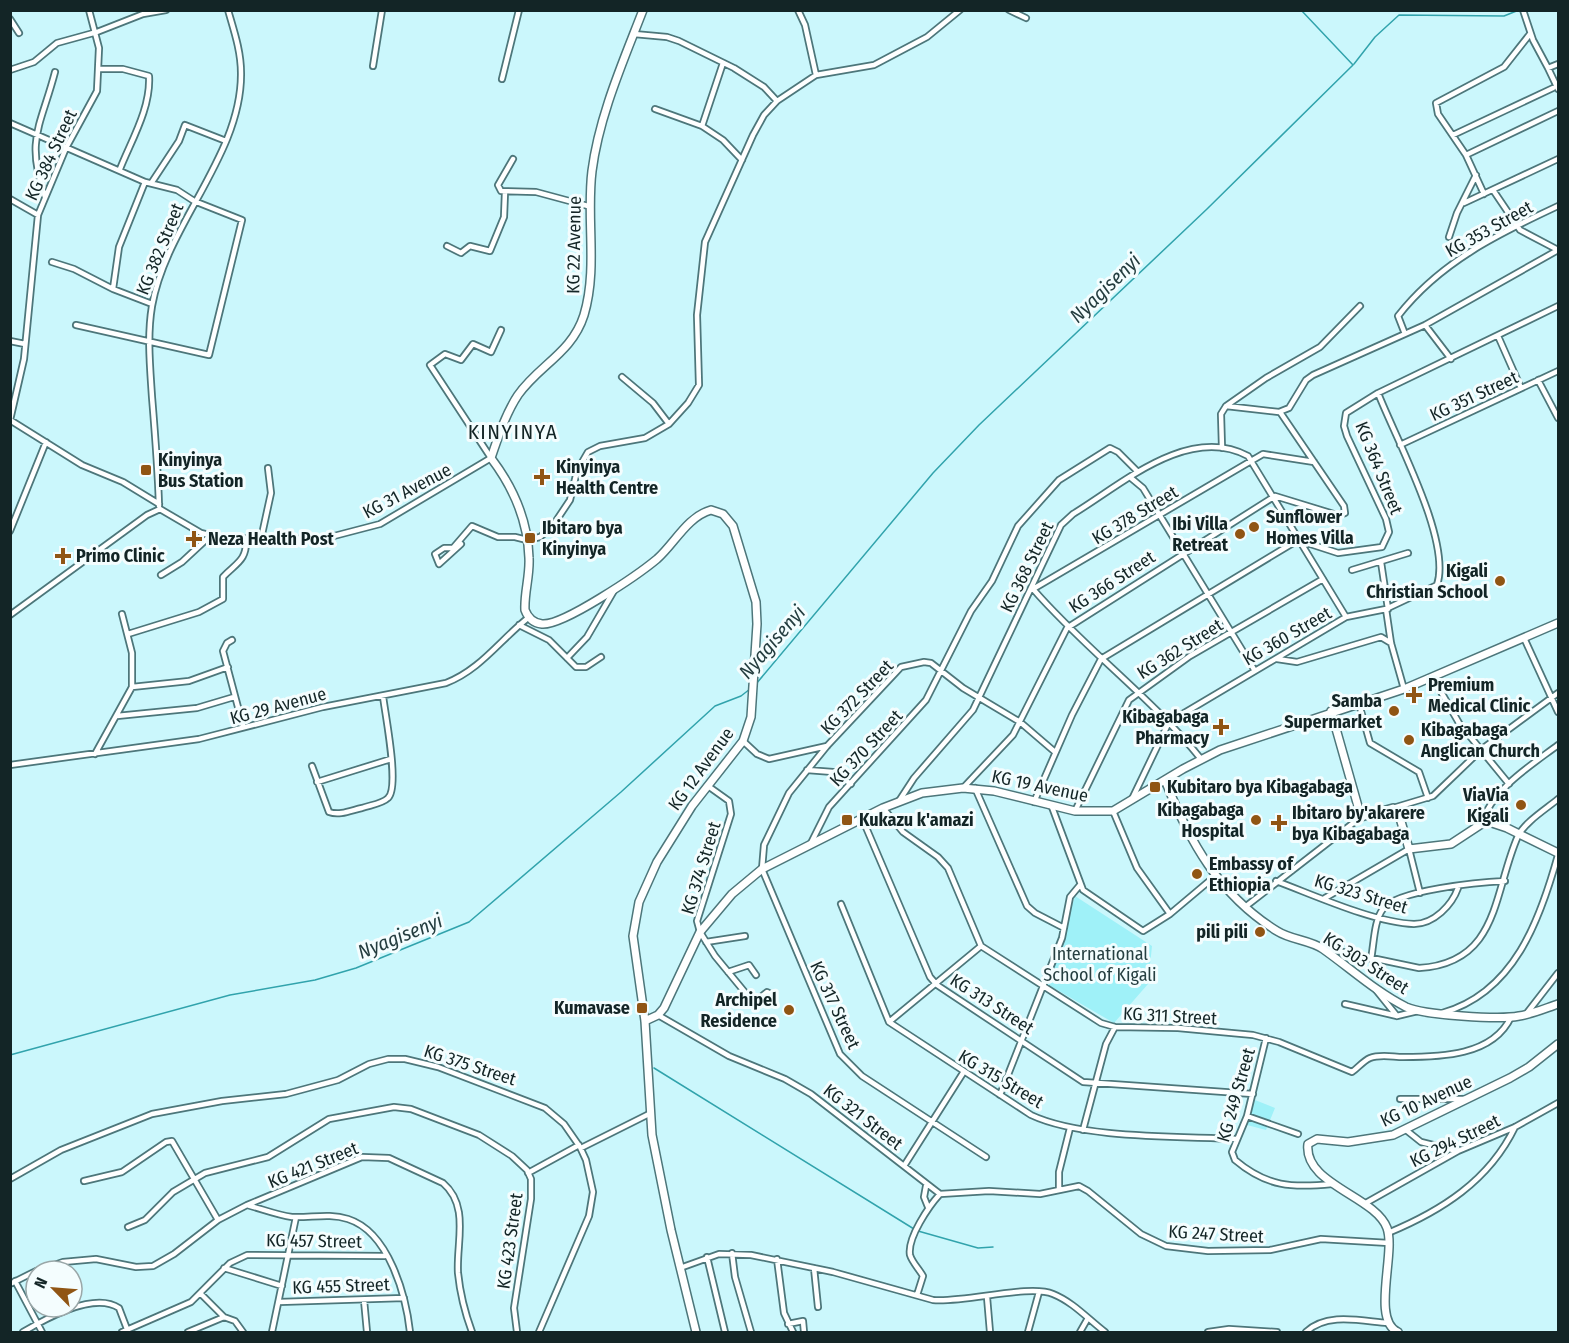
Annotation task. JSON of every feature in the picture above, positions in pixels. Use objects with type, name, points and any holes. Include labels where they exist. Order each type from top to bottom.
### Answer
[{"type":"street","name":"KG 384 Street","points":[[10,420],[26,344],[38,215],[66,148],[97,92],[100,69],[97,32],[89,10]]},
{"type":"street","points":[[10,70],[34,62],[57,43],[97,32],[143,14],[166,10]]},
{"type":"street","name":"KG 382 Street","points":[[159,507],[149,341],[152,304],[165,265],[194,201],[226,141],[242,74],[239,50],[228,10]]},
{"type":"street","points":[[373,66],[382,10]]},
{"type":"street","points":[[502,80],[519,10]]},
{"type":"street","name":"KG 22 Avenue","points":[[491,458],[518,395],[564,352],[583,318],[591,282],[588,206],[596,147],[643,10]]},
{"type":"street","points":[[798,10],[805,26],[816,75]]},
{"type":"street","points":[[461,544],[439,564],[435,554],[444,548],[453,548],[472,526],[498,537],[527,540],[540,537],[552,527],[570,500],[577,471],[588,452],[600,446],[645,438],[669,424],[688,403],[699,385],[697,315],[705,242],[764,115],[777,101],[816,75],[874,65],[927,37],[960,10]]},
{"type":"street","points":[[1009,10],[1026,18]]},
{"type":"street","points":[[1452,135],[1556,89],[1530,34],[1523,10]]},
{"type":"street","points":[[10,19],[19,33]]},
{"type":"street","points":[[634,34],[667,37],[723,63],[764,87],[777,101]]},
{"type":"street","points":[[1484,194],[1466,155],[1438,114],[1436,103],[1504,67],[1530,34]]},
{"type":"street","points":[[702,126],[723,63]]},
{"type":"street","points":[[1548,68],[1558,64]]},
{"type":"street","points":[[100,69],[123,69],[149,76],[148,92],[138,125],[120,169]]},
{"type":"street","points":[[45,197],[36,165],[36,134],[55,72]]},
{"type":"street","points":[[655,109],[702,126],[723,140],[742,160]]},
{"type":"street","points":[[1466,155],[1558,111]]},
{"type":"street","points":[[10,123],[120,169],[145,182],[177,190],[194,201],[242,220],[209,356],[76,325]]},
{"type":"street","points":[[152,182],[179,141],[186,125],[226,141]]},
{"type":"street","points":[[513,159],[498,185],[501,191],[536,192],[588,206]]},
{"type":"street","points":[[1464,203],[1558,159]]},
{"type":"street","points":[[1449,237],[1476,176]]},
{"type":"street","points":[[113,289],[118,247],[145,182]]},
{"type":"street","points":[[1493,190],[1524,233],[1558,250]]},
{"type":"street","points":[[447,246],[461,253],[470,246],[490,251],[504,217],[505,192]]},
{"type":"street","points":[[10,199],[38,215]]},
{"type":"street","name":"KG 353 Street","points":[[1404,334],[1398,316],[1429,283],[1455,260],[1558,206]]},
{"type":"street","points":[[1226,406],[1280,412],[1292,406],[1306,380],[1313,375],[1425,325],[1558,250]]},
{"type":"street","points":[[52,262],[74,269],[113,289],[152,304]]},
{"type":"street","points":[[1222,448],[1221,414],[1226,406],[1266,378],[1320,348],[1360,306]]},
{"type":"street","name":"KG 364 Street","points":[[1380,547],[1389,532],[1386,519],[1347,436],[1344,420],[1350,410],[1378,393],[1451,360],[1558,306]]},
{"type":"street","points":[[1425,325],[1451,360]]},
{"type":"street","points":[[501,330],[491,352],[473,344],[461,360],[445,354],[430,366],[516,499],[527,540],[529,569],[525,604],[528,618]]},
{"type":"street","points":[[1498,336],[1521,388]]},
{"type":"street","points":[[10,342],[26,344]]},
{"type":"street","name":"KG 351 Street","points":[[1400,446],[1558,371]]},
{"type":"street","points":[[622,377],[653,403],[669,424]]},
{"type":"street","points":[[1538,380],[1557,411],[1558,418]]},
{"type":"street","name":"KG 360 Street","points":[[1170,722],[1346,617],[1387,609],[1434,588],[1439,579],[1438,560],[1425,499],[1378,393]]},
{"type":"street","points":[[1275,496],[1330,513],[1344,514],[1344,506],[1280,412]]},
{"type":"street","name":"KG 31 Avenue","points":[[10,420],[82,465],[123,482],[159,507],[210,536],[246,539],[323,537],[380,524],[491,458]]},
{"type":"street","points":[[10,531],[46,442]]},
{"type":"street","name":"KG 370 Street","points":[[811,843],[821,819],[919,710],[942,672],[964,623],[992,581],[1017,528],[1056,484],[1110,447],[1138,472]]},
{"type":"street","name":"KG 368 Street","points":[[899,801],[909,785],[966,719],[981,697],[1033,589],[1057,532],[1065,520],[1138,472],[1166,458],[1197,448],[1222,448],[1242,453],[1251,461]]},
{"type":"street","points":[[1314,462],[1295,461],[1266,453],[1251,461],[1275,496],[1298,540],[1346,617]]},
{"type":"street","name":"KG 378 Street","points":[[1033,589],[1251,461]]},
{"type":"street","points":[[261,539],[271,493],[268,468]]},
{"type":"street","points":[[1131,478],[1140,484],[1160,515],[1255,671]]},
{"type":"street","name":"KG 366 Street","points":[[963,788],[1013,735],[1066,628],[1275,496]]},
{"type":"street","points":[[10,615],[159,507]]},
{"type":"street","name":"KG 12 Avenue","points":[[528,618],[542,624],[564,618],[656,559],[701,513],[714,510],[723,514],[733,526],[756,602],[751,717],[743,741],[681,821],[657,862],[639,902],[633,936],[633,951],[645,1021],[649,1114],[680,1268],[696,1332]]},
{"type":"street","points":[[161,575],[195,552],[210,536]]},
{"type":"street","points":[[129,634],[199,612],[223,599],[223,577],[243,560],[247,551],[246,539]]},
{"type":"street","points":[[1034,802],[1090,677],[1101,659],[1298,540],[1338,553],[1380,547],[1391,643],[1404,689]]},
{"type":"street","points":[[1352,570],[1408,553]]},
{"type":"street","name":"KG 362 Street","points":[[1075,811],[1130,700],[1138,692],[1230,633],[1323,579]]},
{"type":"street","points":[[567,658],[597,622],[616,586]]},
{"type":"street","points":[[1033,589],[1066,628],[1170,722],[1201,759]]},
{"type":"street","points":[[95,754],[132,687],[129,634],[122,614]]},
{"type":"street","name":"KG 29 Avenue","points":[[10,765],[225,734],[243,726],[428,688],[459,678],[481,663],[528,618]]},
{"type":"street","name":"KG 19 Avenue","points":[[658,1016],[700,932],[732,894],[762,869],[899,801],[934,790],[963,788],[1075,811],[1113,811],[1201,759],[1331,711],[1404,689],[1558,623]]},
{"type":"street","points":[[519,625],[539,633],[576,667],[582,668],[601,657]]},
{"type":"street","points":[[1277,659],[1298,662],[1381,637],[1391,643]]},
{"type":"street","points":[[1524,638],[1558,712]]},
{"type":"street","points":[[232,640],[227,643],[223,651],[243,726]]},
{"type":"street","name":"KG 372 Street","points":[[762,869],[762,851],[772,824],[789,793],[827,746],[899,669],[924,662],[932,663],[963,688],[1020,722],[1055,752]]},
{"type":"street","points":[[132,687],[189,681],[228,667]]},
{"type":"street","points":[[1432,678],[1452,713],[1509,784]]},
{"type":"street","points":[[1245,907],[1361,817],[1428,798],[1482,749],[1558,693]]},
{"type":"street","points":[[312,766],[327,809],[334,814],[381,802],[392,792],[392,759],[383,696]]},
{"type":"street","points":[[117,716],[197,708],[234,697]]},
{"type":"street","points":[[1359,702],[1370,743],[1419,772],[1428,798]]},
{"type":"street","points":[[1331,711],[1361,817]]},
{"type":"street","points":[[1131,802],[1170,722]]},
{"type":"street","points":[[743,741],[757,754],[769,759],[827,746]]},
{"type":"street","points":[[1481,823],[1488,807],[1509,784],[1558,745]]},
{"type":"street","points":[[317,782],[392,759]]},
{"type":"street","points":[[807,770],[833,772],[851,784]]},
{"type":"street","name":"KG 303 Street","points":[[1165,780],[1185,830],[1214,877],[1245,907],[1286,936],[1322,947],[1374,986],[1406,1007],[1418,1011]]},
{"type":"street","name":"KG 374 Street","points":[[700,932],[698,913],[732,814],[729,801],[708,786]]},
{"type":"street","points":[[975,789],[1027,906],[1035,914],[1064,928]]},
{"type":"street","points":[[1322,947],[1419,968],[1433,967],[1460,956],[1483,934],[1505,881],[1519,834],[1558,799]]},
{"type":"street","points":[[1052,807],[1080,885],[1086,894],[1143,931],[1170,914],[1214,877]]},
{"type":"street","points":[[841,904],[889,1022],[937,985],[981,946],[948,868],[938,857],[903,832],[883,808]]},
{"type":"street","points":[[1393,808],[1400,818],[1420,893]]},
{"type":"street","points":[[1113,811],[1137,868],[1170,914]]},
{"type":"street","name":"KG 313 Street","points":[[862,818],[930,977],[937,985],[1076,1078],[1095,1083],[1253,1094]]},
{"type":"street","points":[[1325,898],[1409,849],[1451,843],[1481,823],[1492,822],[1558,854],[1528,939],[1500,980],[1474,998],[1440,1013]]},
{"type":"street","name":"KG 317 Street","points":[[762,869],[840,1054],[862,1076],[933,1120],[986,1157]]},
{"type":"street","name":"KG 323 Street","points":[[1276,881],[1379,916],[1415,924],[1424,922],[1448,906],[1458,888]]},
{"type":"street","points":[[1371,959],[1379,916],[1382,909],[1395,899],[1480,882],[1505,881]]},
{"type":"street","points":[[1000,1095],[1023,1041],[1064,928],[1065,911],[1070,897],[1080,885]]},
{"type":"street","points":[[700,932],[728,972],[752,1000],[756,1001],[767,992],[773,995]]},
{"type":"street","points":[[706,942],[745,936]]},
{"type":"street","name":"KG 311 Street","points":[[981,946],[1095,1019],[1115,1027],[1178,1028],[1266,1038],[1352,1072],[1366,1060],[1376,1056],[1427,1057],[1461,1053],[1492,1040],[1505,1028],[1511,1017]]},
{"type":"street","points":[[728,972],[749,964],[756,975]]},
{"type":"street","points":[[1526,1014],[1558,973]]},
{"type":"street","points":[[1374,986],[1379,996],[1397,1016]]},
{"type":"street","points":[[1345,1004],[1397,1016],[1418,1011],[1511,1017],[1558,1004]]},
{"type":"street","points":[[645,1021],[658,1016]]},
{"type":"street","name":"KG 321 Street","points":[[658,1016],[729,1056],[784,1079],[812,1094],[939,1194]]},
{"type":"street","name":"KG 315 Street","points":[[889,1022],[963,1073],[1040,1119],[1083,1130],[1237,1139]]},
{"type":"street","points":[[1083,1130],[1106,1044],[1115,1027]]},
{"type":"street","name":"KG 249 Street","points":[[1266,1038],[1247,1116],[1232,1152],[1235,1160],[1265,1180],[1289,1187],[1334,1184]]},
{"type":"street","name":"KG 10 Avenue","points":[[1388,1233],[1383,1221],[1364,1204],[1334,1184],[1311,1159],[1307,1150],[1311,1140],[1363,1141],[1406,1130],[1529,1067],[1558,1044]]},
{"type":"street","name":"KG 375 Street","points":[[10,1179],[61,1150],[101,1137],[146,1116],[222,1101],[286,1094],[338,1080],[369,1064],[388,1059],[405,1059],[438,1067],[520,1096],[554,1114],[580,1147],[591,1177],[593,1192],[589,1216],[539,1332]]},
{"type":"street","points":[[904,1166],[963,1073]]},
{"type":"street","points":[[1400,1099],[1465,1099]]},
{"type":"street","name":"KG 294 Street","points":[[1364,1204],[1458,1151],[1515,1127],[1558,1103]]},
{"type":"street","name":"KG 423 Street","points":[[128,1227],[145,1220],[173,1192],[195,1179],[216,1169],[268,1157],[335,1116],[394,1107],[411,1109],[479,1135],[513,1156],[528,1173],[532,1186],[514,1308],[516,1332]]},
{"type":"street","points":[[528,1173],[649,1114]]},
{"type":"street","points":[[1247,1116],[1298,1134]]},
{"type":"street","points":[[1398,1332],[1388,1323],[1386,1315],[1388,1233],[1423,1218],[1475,1183],[1499,1153],[1515,1127]]},
{"type":"street","points":[[916,1295],[923,1276],[911,1257],[911,1242],[928,1207],[939,1194],[989,1191],[1040,1194],[1059,1189],[1061,1163],[1070,1128]]},
{"type":"street","points":[[1406,1130],[1421,1142],[1458,1151]]},
{"type":"street","points":[[84,1181],[122,1172],[170,1141],[174,1143],[218,1220]]},
{"type":"street","name":"KG 421 Street","points":[[84,1260],[96,1259],[136,1267],[153,1266],[174,1254],[218,1220],[247,1205],[362,1157],[388,1158],[444,1183],[448,1187],[461,1221],[459,1275],[464,1308],[471,1332]]},
{"type":"street","points":[[926,1186],[924,1197],[928,1207]]},
{"type":"street","name":"KG 247 Street","points":[[1059,1189],[1083,1188],[1140,1234],[1166,1246],[1208,1251],[1270,1250],[1321,1239],[1389,1243]]},
{"type":"street","points":[[247,1205],[296,1217],[330,1216],[354,1221],[374,1239],[398,1277],[410,1332]]},
{"type":"street","points":[[272,1332],[296,1217]]},
{"type":"street","points":[[680,1268],[707,1257],[732,1253],[777,1259],[916,1295],[949,1301],[1039,1292],[1054,1294],[1105,1332]]},
{"type":"street","points":[[732,1253],[735,1277],[751,1332]]},
{"type":"street","name":"KG 457 Street","points":[[124,1331],[182,1306],[201,1294],[224,1268],[236,1260],[255,1254],[288,1257],[386,1256]]},
{"type":"street","points":[[707,1257],[725,1332]]},
{"type":"street","points":[[777,1259],[784,1313],[793,1332]]},
{"type":"street","points":[[224,1268],[282,1286]]},
{"type":"street","points":[[814,1269],[818,1308]]},
{"type":"street","points":[[13,1283],[42,1332]]},
{"type":"street","points":[[1028,1332],[1039,1292]]},
{"type":"street","points":[[201,1294],[224,1317],[235,1321],[243,1332]]},
{"type":"street","points":[[987,1297],[990,1332]]},
{"type":"street","name":"KG 455 Street","points":[[279,1302],[404,1298]]},
{"type":"street","points":[[364,1300],[367,1332]]},
{"type":"street","points":[[23,1332],[68,1309],[104,1303],[118,1308],[124,1331]]},
{"type":"street","points":[[188,1332],[224,1317]]},
{"type":"street","points":[[1080,1332],[1088,1318]]},
{"type":"street","points":[[1306,1332],[1316,1324],[1328,1320],[1388,1323]]},
{"type":"street","points":[[788,1324],[803,1321],[804,1332]]},
{"type":"street","points":[[1208,1332],[1229,1329],[1277,1332]]},
{"type":"green space","name":"International School of Kigali","points":[[1075,896],[1152,946],[1148,984],[1114,1023],[1047,984]]},
{"type":"green space","points":[[1255,1100],[1275,1108],[1266,1130],[1247,1125]]},
{"type":"waterway","name":"Nyagisenyi","points":[[756,684],[933,473],[979,425],[1207,209],[1353,65],[1301,10]]},
{"type":"waterway","points":[[1354,64],[1375,37],[1399,15],[1504,16],[1519,10]]},
{"type":"waterway","name":"Nyagisenyi","points":[[10,1055],[230,995],[315,980],[356,968],[469,922],[621,792],[715,706],[741,696],[750,689]]},
{"type":"waterway","points":[[654,1068],[914,1229]]},
{"type":"waterway","points":[[918,1231],[978,1248],[993,1247]]},
{"type":"place","name":"Kinyinya Bus Station","points":[[146,470]]},
{"type":"place","name":"Kinyinya Health Centre","points":[[542,477]]},
{"type":"place","name":"Sunflower Homes Villa","points":[[1254,527]]},
{"type":"place","name":"Ibi Villa Retreat","points":[[1240,534]]},
{"type":"place","name":"Ibitaro bya Kinyinya","points":[[530,538]]},
{"type":"place","name":"Neza Health Post","points":[[194,539]]},
{"type":"place","name":"Primo Clinic","points":[[63,556]]},
{"type":"place","name":"Kigali Christian School","points":[[1500,581]]},
{"type":"place","name":"Premium Medical Clinic","points":[[1414,695]]},
{"type":"place","name":"Samba Supermarket","points":[[1394,711]]},
{"type":"place","name":"Kibagabaga Pharmacy","points":[[1221,727]]},
{"type":"place","name":"Kibagabaga Anglican Church","points":[[1409,740]]},
{"type":"place","name":"Kubitaro bya Kibagabaga","points":[[1155,787]]},
{"type":"place","name":"ViaVia Kigali","points":[[1521,805]]},
{"type":"place","name":"Kukazu k'amazi","points":[[847,820]]},
{"type":"place","name":"Kibagabaga Hospital","points":[[1256,820]]},
{"type":"place","name":"Ibitaro by'akarere bya Kibagabaga","points":[[1279,823]]},
{"type":"place","name":"Embassy of Ethiopia","points":[[1197,874]]},
{"type":"place","name":"pili pili","points":[[1260,932]]},
{"type":"place","name":"Kumavase","points":[[642,1008]]},
{"type":"place","name":"Archipel Residence","points":[[789,1010]]},
{"type":"district","name":"KINYINYA","points":[[513,432]]}]
